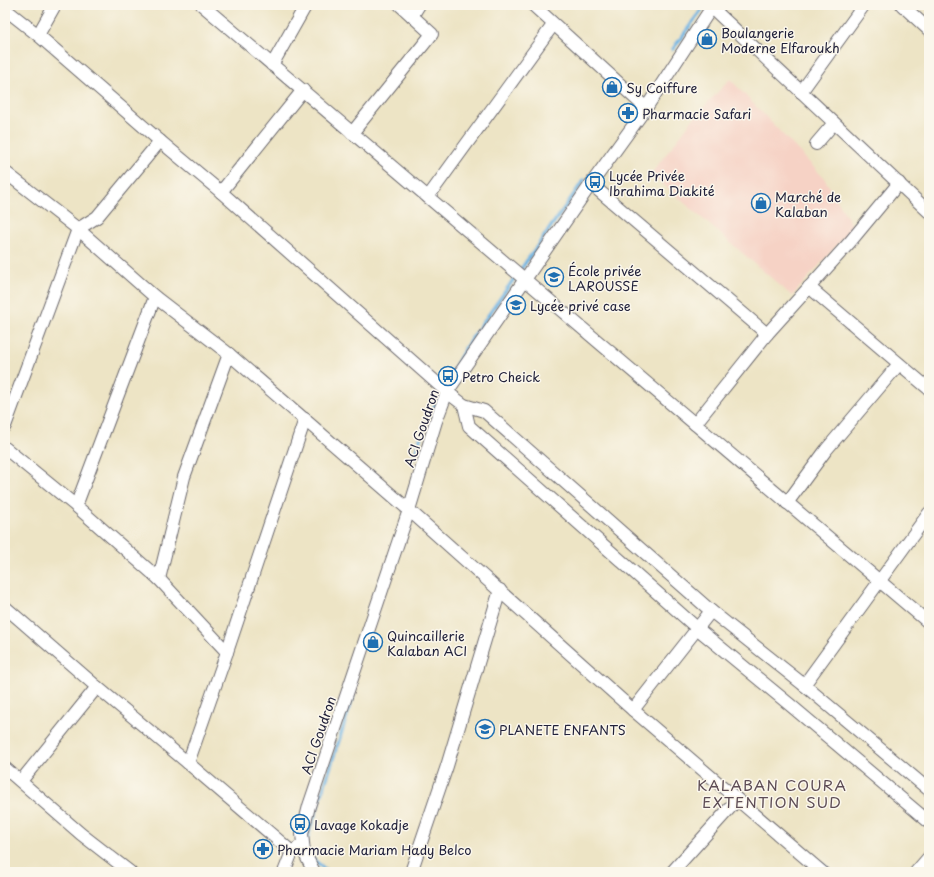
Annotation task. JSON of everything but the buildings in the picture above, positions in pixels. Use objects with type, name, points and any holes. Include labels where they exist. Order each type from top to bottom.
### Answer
[{"type":"street","points":[[38,35],[55,5]]},
{"type":"street","points":[[202,5],[929,623]]},
{"type":"street","points":[[272,65],[306,5]]},
{"type":"street","points":[[352,133],[432,34],[400,5]]},
{"type":"street","points":[[412,16],[419,5]]},
{"type":"street","points":[[533,5],[553,25],[646,108]]},
{"type":"street","points":[[801,92],[864,5]]},
{"type":"street","points":[[902,5],[929,30]]},
{"type":"street","points":[[710,6],[929,212]]},
{"type":"street","name":"ACI Goudron","points":[[314,872],[304,852],[302,834],[309,806],[410,510],[436,421],[447,392],[591,184],[646,108],[708,13],[710,6]]},
{"type":"street","points":[[5,9],[38,35],[160,142],[221,192],[447,392],[464,406],[484,410],[712,611],[804,685],[929,790]]},
{"type":"street","points":[[428,197],[553,25]]},
{"type":"street","points":[[221,192],[303,90]]},
{"type":"street","points":[[816,144],[834,123]]},
{"type":"street","points":[[5,426],[78,229],[97,217],[160,142]]},
{"type":"street","points":[[5,172],[78,229],[155,297],[229,354],[305,419],[410,510],[633,710],[822,872]]},
{"type":"street","points":[[695,424],[767,334],[850,242],[899,183]]},
{"type":"street","points":[[591,184],[767,334]]},
{"type":"street","points":[[809,287],[929,389]]},
{"type":"street","points":[[76,506],[155,297]]},
{"type":"street","points":[[159,579],[184,477],[229,354]]},
{"type":"street","points":[[787,503],[826,450],[899,364]]},
{"type":"street","points":[[464,406],[469,426],[698,629],[929,822]]},
{"type":"street","points":[[188,763],[305,419]]},
{"type":"street","points":[[5,448],[76,506],[159,579],[227,652]]},
{"type":"street","points":[[804,685],[929,513]]},
{"type":"street","points":[[411,872],[447,766],[500,590]]},
{"type":"street","points":[[5,607],[292,852]]},
{"type":"street","points":[[633,710],[712,611]]},
{"type":"street","points":[[21,781],[97,687]]},
{"type":"street","points":[[5,768],[81,834],[130,872]]},
{"type":"street","points":[[672,872],[737,800]]},
{"type":"street","points":[[284,872],[292,852],[303,843]]},
{"type":"street","points":[[916,872],[929,857]]},
{"type":"shaded area","name":"Marché de Kalaban","points":[[730,79],[824,178],[853,227],[792,296],[651,174],[693,119]]},
{"type":"waterway","points":[[673,49],[705,5]]},
{"type":"waterway","points":[[446,384],[465,348],[584,180]]},
{"type":"waterway","points":[[414,457],[425,425],[439,397]]},
{"type":"waterway","points":[[307,840],[353,697]]},
{"type":"waterway","points":[[312,858],[328,872]]},
{"type":"waterway","points":[[823,865],[831,872]]},
{"type":"place","name":"Boulangerie Moderne Elfaroukh","points":[[707,39]]},
{"type":"place","name":"Sy Coiffure","points":[[612,87]]},
{"type":"place","name":"Pharmacie Safari","points":[[628,113]]},
{"type":"place","name":"Lycée Privée Ibrahima Diakité","points":[[595,182]]},
{"type":"place","name":"Marché de Kalaban","points":[[761,203]]},
{"type":"place","name":"École privée LAROUSSE","points":[[554,277]]},
{"type":"place","name":"Lycée privé case","points":[[516,305]]},
{"type":"place","name":"Petro Cheick","points":[[448,376]]},
{"type":"place","name":"Quincaillerie Kalaban ACI","points":[[373,642]]},
{"type":"place","name":"PLANETE ENFANTS","points":[[485,729]]},
{"type":"place","name":"Lavage Kokadje","points":[[300,824]]},
{"type":"place","name":"Pharmacie Mariam Hady Belco","points":[[263,849]]},
{"type":"district","name":"KALABAN COURA EXTENTION SUD","points":[[772,792]]}]
